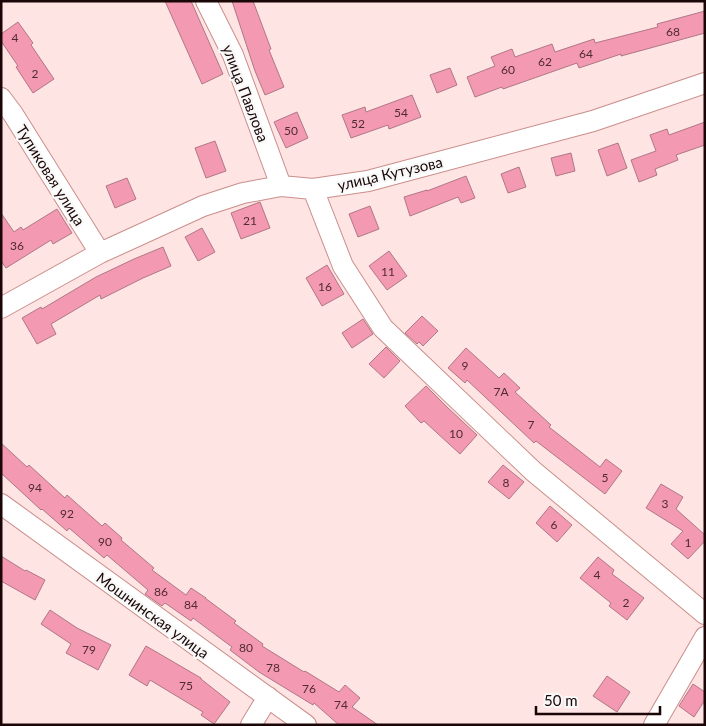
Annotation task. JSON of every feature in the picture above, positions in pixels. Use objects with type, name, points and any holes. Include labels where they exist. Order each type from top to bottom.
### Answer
[{"type":"street","name":"улица Павлова","points":[[206,1],[233,54],[281,186]]},
{"type":"street","name":"улица Кутузова","points":[[1,308],[100,253],[203,206],[243,193],[281,186],[313,189],[368,182],[593,121],[705,83]]},
{"type":"street","name":"Тупиковая улица","points":[[1,98],[13,114],[100,253]]},
{"type":"street","points":[[313,189],[343,266],[382,328],[533,471],[705,614]]},
{"type":"street","name":"Мошнинская улица","points":[[1,504],[306,725]]},
{"type":"street","points":[[654,725],[705,637]]},
{"type":"street","points":[[251,725],[268,698]]},
{"type":"building","points":[[165,1],[191,1],[223,74],[202,84]]},
{"type":"building","points":[[232,1],[253,1],[271,49],[269,50],[284,87],[265,95]]},
{"type":"building","points":[[705,11],[705,33],[621,56],[621,54],[579,68],[577,63],[475,97],[467,77],[495,66],[491,57],[512,49],[515,57],[552,44],[555,52],[594,39],[595,43],[658,27],[657,24]]},
{"type":"building","points":[[18,22],[54,79],[33,93],[1,41],[1,34]]},
{"type":"building","points":[[450,68],[457,85],[437,93],[430,75]]},
{"type":"building","points":[[412,95],[421,117],[389,129],[388,125],[351,138],[342,115],[365,107],[366,112]]},
{"type":"building","points":[[297,112],[308,138],[286,148],[274,122]]},
{"type":"building","points":[[705,122],[705,145],[676,155],[678,160],[655,169],[657,175],[639,182],[631,160],[656,151],[650,135],[667,129],[669,135]]},
{"type":"building","points":[[215,141],[226,171],[206,178],[195,148]]},
{"type":"building","points":[[618,143],[627,168],[607,176],[598,150]]},
{"type":"building","points":[[571,153],[575,171],[556,176],[551,158]]},
{"type":"building","points":[[519,167],[526,187],[508,193],[501,174]]},
{"type":"building","points":[[466,176],[475,198],[461,203],[458,197],[410,216],[404,197],[427,191]]},
{"type":"building","points":[[127,178],[136,199],[115,208],[106,186]]},
{"type":"building","points":[[260,202],[270,228],[241,239],[231,213]]},
{"type":"building","points":[[370,206],[379,229],[358,237],[349,214]]},
{"type":"building","points":[[57,209],[72,233],[53,244],[51,240],[6,268],[1,261],[1,213],[14,232],[21,227],[23,230]]},
{"type":"building","points":[[202,228],[215,252],[198,261],[185,237]]},
{"type":"building","points":[[163,247],[171,266],[101,299],[100,295],[51,324],[56,334],[37,344],[22,318],[41,307],[42,309],[96,277]]},
{"type":"building","points":[[389,251],[407,276],[387,290],[369,266]]},
{"type":"building","points":[[327,265],[344,294],[322,306],[306,278]]},
{"type":"building","points":[[422,316],[438,331],[423,346],[419,342],[417,344],[405,333]]},
{"type":"building","points":[[363,319],[373,334],[352,348],[342,333]]},
{"type":"building","points":[[386,347],[400,361],[384,378],[369,364]]},
{"type":"building","points":[[466,348],[499,378],[504,373],[520,388],[515,392],[551,425],[549,427],[600,467],[606,459],[622,471],[605,494],[536,441],[534,443],[467,380],[465,383],[448,368]]},
{"type":"building","points":[[426,386],[477,435],[460,454],[424,421],[421,423],[405,406]]},
{"type":"building","points":[[1,443],[27,467],[29,465],[65,498],[67,495],[102,526],[105,523],[122,538],[121,540],[154,568],[152,570],[186,595],[191,588],[236,621],[234,623],[263,644],[262,646],[339,692],[345,685],[360,698],[352,707],[378,725],[339,725],[314,703],[313,705],[259,672],[230,650],[232,647],[193,618],[191,621],[165,603],[162,606],[145,594],[148,590],[107,555],[104,558],[69,528],[67,531],[1,473]]},
{"type":"building","points":[[503,465],[524,482],[509,499],[488,482]]},
{"type":"building","points":[[661,484],[683,497],[676,509],[705,535],[705,541],[688,559],[671,544],[683,531],[646,508]]},
{"type":"building","points":[[550,506],[572,525],[557,542],[536,523]]},
{"type":"building","points":[[1,556],[25,571],[45,580],[35,600],[1,581]]},
{"type":"building","points":[[598,557],[614,570],[612,574],[644,598],[627,620],[609,606],[611,603],[580,578]]},
{"type":"building","points":[[50,610],[77,628],[111,645],[98,670],[66,653],[71,644],[41,624]]},
{"type":"building","points":[[146,646],[201,678],[230,702],[214,724],[201,715],[203,712],[150,680],[147,686],[129,675]]},
{"type":"building","points":[[607,676],[630,692],[617,712],[593,696]]},
{"type":"building","points":[[693,684],[705,692],[705,700],[694,717],[679,706]]}]
